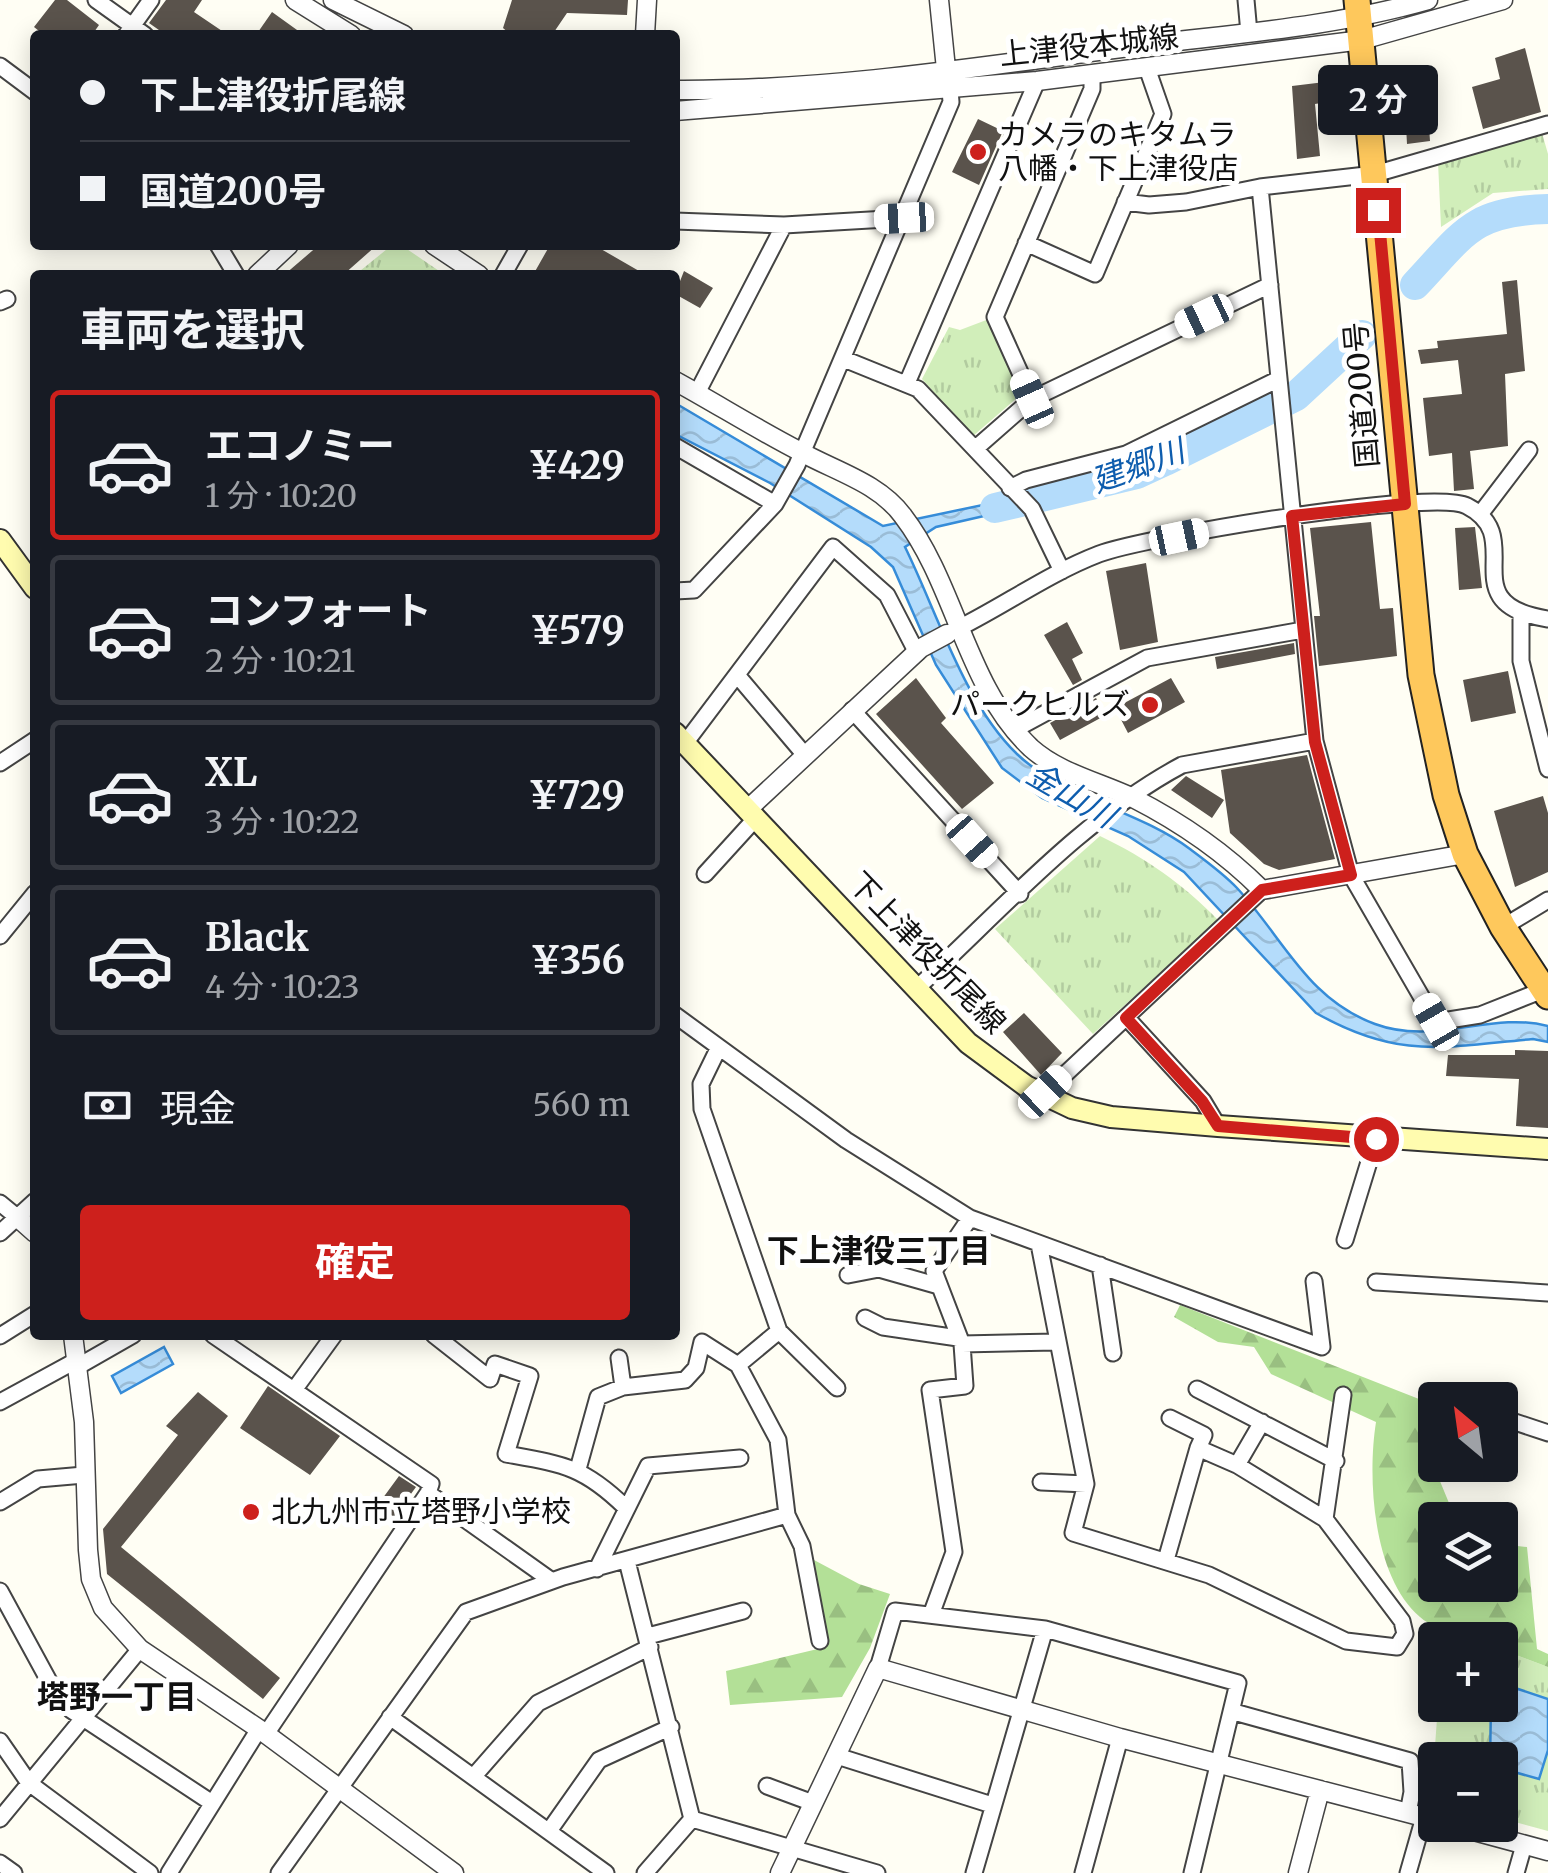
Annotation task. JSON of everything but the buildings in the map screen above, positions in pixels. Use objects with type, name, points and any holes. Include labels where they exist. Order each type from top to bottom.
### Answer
[{"type":"highway","name":"国道200号","points":[[1360,20],[1421,676],[1446,795],[1464,854],[1503,927],[1546,993]]},
{"type":"main road","points":[[0,540],[30,581]]},
{"type":"main road","name":"下上津役折尾線","points":[[680,738],[978,1051],[1026,1086],[1072,1108],[1111,1117],[1548,1149]]},
{"type":"street","points":[[96,0],[133,30]]},
{"type":"street","points":[[136,30],[151,0]]},
{"type":"street","points":[[294,0],[344,30]]},
{"type":"street","points":[[333,0],[394,30]]},
{"type":"street","points":[[645,30],[647,0]]},
{"type":"street","points":[[680,591],[694,590],[779,498],[844,359],[951,102],[939,0]]},
{"type":"street","points":[[1246,0],[1250,32]]},
{"type":"street","name":"上津役本城線","points":[[680,111],[952,89],[1147,68],[1360,20],[1428,0]]},
{"type":"street","name":"上津役本城線","points":[[680,90],[818,82],[946,69],[1504,0]]},
{"type":"street","points":[[0,66],[30,88]]},
{"type":"street","points":[[1026,243],[1095,274],[1163,114],[1147,68]]},
{"type":"street","points":[[1032,399],[995,317],[1092,89],[1092,74]]},
{"type":"street","points":[[907,384],[1037,80]]},
{"type":"street","points":[[1126,202],[1149,206],[1186,202],[1260,187],[1375,174],[1548,124]]},
{"type":"street","points":[[1260,187],[1315,742],[1351,875],[1436,1022],[1480,1015],[1546,993]]},
{"type":"street","points":[[680,221],[784,225],[904,218]]},
{"type":"street","points":[[696,393],[784,225]]},
{"type":"street","points":[[262,270],[284,250]]},
{"type":"street","points":[[442,250],[472,270]]},
{"type":"street","points":[[976,448],[1032,399],[1270,285]]},
{"type":"street","points":[[844,359],[918,389],[1032,509],[1062,571]]},
{"type":"street","points":[[680,384],[799,459],[865,483],[902,514],[920,543],[953,631],[1014,730],[1034,751],[1068,772],[1208,841],[1257,895]]},
{"type":"street","points":[[1012,491],[1026,480],[1126,454],[1279,384]]},
{"type":"street","points":[[680,448],[779,498]]},
{"type":"street","points":[[1481,513],[1529,450]]},
{"type":"street","points":[[704,874],[804,754],[919,651],[1062,571],[1126,546],[1292,516],[1461,502],[1481,513],[1492,529],[1496,589],[1504,603],[1521,614],[1548,618]]},
{"type":"street","points":[[680,738],[737,675],[834,548],[887,595],[919,651]]},
{"type":"street","points":[[1521,614],[1520,661],[1548,769]]},
{"type":"street","points":[[1014,730],[1147,658],[1303,630]]},
{"type":"street","points":[[737,675],[804,754]]},
{"type":"street","points":[[852,710],[1020,894]]},
{"type":"street","points":[[917,988],[1125,800],[1182,765],[1315,742]]},
{"type":"street","points":[[0,763],[30,743]]},
{"type":"street","points":[[1045,1092],[1257,895],[1464,854]]},
{"type":"street","points":[[0,936],[30,899]]},
{"type":"street","points":[[1503,927],[1548,900]]},
{"type":"street","points":[[1126,1018],[1202,1101],[1218,1126]]},
{"type":"street","points":[[680,1019],[846,1140],[970,1218],[1322,1347],[1314,1280]]},
{"type":"street","points":[[719,1048],[702,1084],[702,1109],[779,1331],[837,1388]]},
{"type":"street","points":[[1345,1240],[1376,1139]]},
{"type":"street","points":[[0,1203],[30,1228]]},
{"type":"street","points":[[0,1233],[30,1206]]},
{"type":"street","points":[[930,1615],[954,1552],[930,1390],[965,1386],[960,1341],[934,1271],[970,1218]]},
{"type":"street","points":[[1040,1244],[1086,1484],[1073,1533],[1209,1576],[1346,1641],[1396,1647],[1405,1634],[1402,1620],[1324,1519],[1237,1465],[1198,1448]]},
{"type":"street","points":[[1100,1265],[1114,1353]]},
{"type":"street","points":[[848,1274],[878,1270],[939,1286]]},
{"type":"street","points":[[1376,1282],[1548,1293]]},
{"type":"street","points":[[0,1336],[30,1317]]},
{"type":"street","points":[[865,1318],[883,1327],[960,1341],[1057,1342]]},
{"type":"street","points":[[738,1366],[779,1331]]},
{"type":"street","points":[[74,1340],[91,1579],[103,1608],[140,1649],[339,1787],[444,1870]]},
{"type":"street","points":[[0,1402],[123,1340]]},
{"type":"street","points":[[169,1873],[212,1803],[431,1484],[220,1340]]},
{"type":"street","points":[[294,1390],[330,1340]]},
{"type":"street","points":[[440,1340],[490,1379],[495,1364],[530,1376],[506,1454],[578,1469],[596,1478],[625,1507]]},
{"type":"street","points":[[578,1469],[598,1397],[623,1388],[684,1380],[696,1368],[702,1342],[738,1366],[778,1440],[786,1515],[802,1546],[820,1640]]},
{"type":"street","points":[[620,1358],[623,1388]]},
{"type":"street","points":[[1198,1389],[1336,1461]]},
{"type":"street","points":[[1324,1519],[1336,1461],[1343,1394]]},
{"type":"street","points":[[1166,1560],[1204,1435],[1170,1418]]},
{"type":"street","points":[[1237,1465],[1262,1422]]},
{"type":"street","points":[[1518,1423],[1548,1434]]},
{"type":"street","points":[[597,1568],[648,1466],[740,1458]]},
{"type":"street","points":[[0,1502],[38,1479],[84,1475]]},
{"type":"street","points":[[1041,1482],[1086,1484]]},
{"type":"street","points":[[428,1493],[552,1581]]},
{"type":"street","points":[[279,1873],[466,1612],[552,1581],[786,1515]]},
{"type":"street","points":[[627,1561],[692,1819]]},
{"type":"street","points":[[0,1591],[50,1684],[71,1710],[212,1803]]},
{"type":"street","points":[[474,1776],[538,1703],[649,1641],[743,1611]]},
{"type":"street","points":[[780,1873],[878,1668],[895,1612],[1045,1629],[1238,1683],[1192,1873]]},
{"type":"street","points":[[974,1873],[1045,1629]]},
{"type":"street","points":[[0,1819],[140,1649]]},
{"type":"street","points":[[878,1668],[1120,1738],[1418,1816]]},
{"type":"street","points":[[1234,1712],[1410,1760],[1412,1792],[1418,1807]]},
{"type":"street","points":[[390,1717],[606,1873]]},
{"type":"street","points":[[549,1831],[599,1760],[671,1727]]},
{"type":"street","points":[[1083,1873],[1120,1738]]},
{"type":"street","points":[[0,1741],[29,1783],[150,1873]]},
{"type":"street","points":[[837,1756],[992,1805]]},
{"type":"street","points":[[766,1786],[813,1803]]},
{"type":"street","points":[[1298,1873],[1320,1790]]},
{"type":"street","points":[[692,1819],[877,1873]]},
{"type":"street","points":[[645,1873],[692,1819]]},
{"type":"street","points":[[1408,1873],[1418,1833]]},
{"type":"street","points":[[1516,1842],[1548,1851]]},
{"type":"street","points":[[1516,1873],[1524,1844]]},
{"type":"street","points":[[0,1863],[14,1873]]},
{"type":"green space","points":[[1542,133],[1548,154],[1548,189],[1493,193],[1441,227],[1438,162]]},
{"type":"green space","points":[[386,250],[408,250],[438,270],[361,270]]},
{"type":"green space","points":[[989,319],[1020,388],[1018,397],[973,436],[922,379],[949,327],[960,330]]},
{"type":"green space","points":[[1100,836],[1163,873],[1218,920],[1093,1034],[995,929]]},
{"type":"green space","points":[[1180,1305],[1418,1399],[1418,1482],[1440,1482],[1449,1502],[1418,1502],[1418,1602],[1518,1602],[1518,1546],[1527,1547],[1537,1649],[1548,1654],[1548,1667],[1518,1656],[1518,1622],[1427,1622],[1404,1599],[1392,1578],[1377,1526],[1372,1471],[1376,1422],[1271,1374],[1254,1347],[1218,1342],[1174,1317]]},
{"type":"green space","points":[[814,1560],[859,1584],[890,1594],[870,1648],[842,1697],[730,1705],[726,1671],[826,1647]]},
{"type":"green space","points":[[1518,1656],[1548,1667],[1548,1831],[1518,1823],[1518,1742],[1435,1742],[1437,1722],[1518,1722]]},
{"type":"water","name":"金山川","points":[[680,406],[883,526],[1011,499],[1019,508],[936,527],[905,547],[967,683],[998,733],[1017,754],[1057,782],[1148,824],[1190,849],[1237,888],[1298,966],[1351,1013],[1397,1030],[1441,1030],[1505,1022],[1548,1026],[1548,1042],[1533,1039],[1447,1047],[1397,1044],[1345,1028],[1316,1013],[1184,872],[1128,836],[1042,798],[1002,768],[936,665],[893,567],[871,547],[770,483],[680,437]]},
{"type":"water","points":[[164,1347],[173,1364],[121,1393],[112,1376]]},
{"type":"water","points":[[1518,1689],[1548,1699],[1548,1750],[1539,1779],[1518,1773],[1518,1742],[1490,1742],[1491,1722],[1518,1722]]},
{"type":"waterway","name":"建郷川","points":[[1415,285],[1471,228],[1502,214],[1548,209]]},
{"type":"waterway","name":"建郷川","points":[[995,508],[1137,474],[1165,461],[1296,396],[1362,335]]},
{"type":"place","name":"カメラのキタムラ 八幡・下上津役店","points":[[978,152]]},
{"type":"place","name":"パークヒルズ","points":[[1150,705]]},
{"type":"place","name":"北九州市立塔野小学校","points":[[251,1512]]},
{"type":"district","name":"下上津役三丁目","points":[[879,1251]]},
{"type":"district","name":"塔野一丁目","points":[[117,1697]]},
{"type":"route","points":[[1376,1139],[1218,1126],[1182,1077],[1126,1018],[1262,890],[1351,875],[1315,742],[1292,516],[1405,504],[1378,210]]}]
